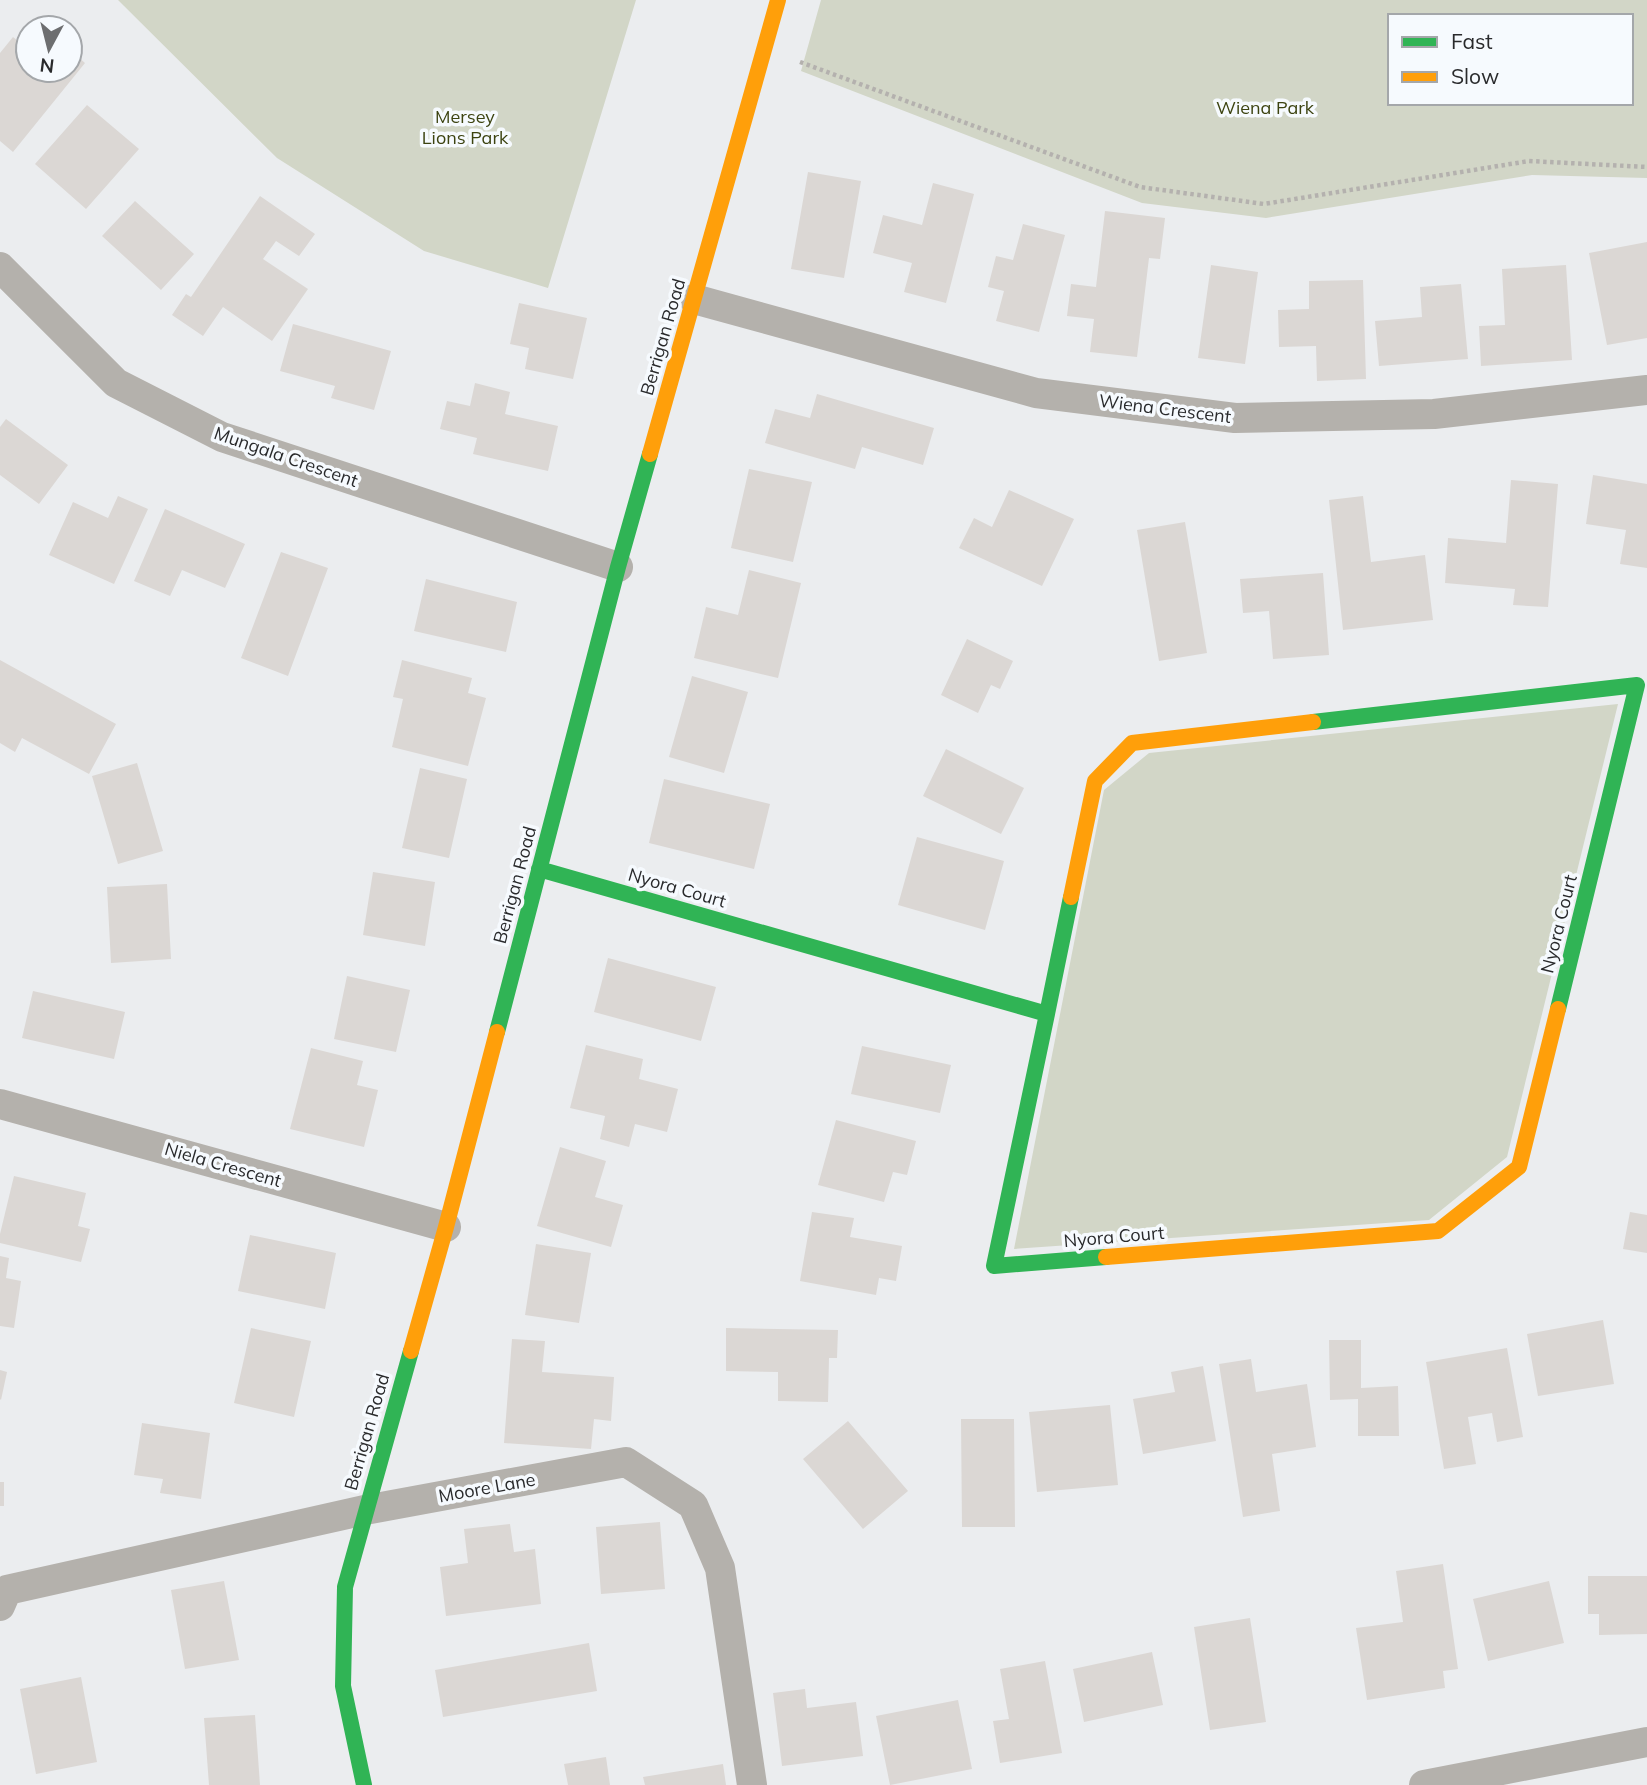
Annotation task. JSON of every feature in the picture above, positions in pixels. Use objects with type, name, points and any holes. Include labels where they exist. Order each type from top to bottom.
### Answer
[{"type":"street","name":"Berrigan Road","points":[[364,1785],[343,1686],[345,1587],[446,1227],[618,567],[778,0]]},
{"type":"street","name":"Mungala Crescent","points":[[0,267],[116,383],[222,437],[618,567]]},
{"type":"street","name":"Wiena Crescent","points":[[694,299],[1036,393],[1235,418],[1434,414],[1647,390]]},
{"type":"street","name":"Nyora Court","points":[[1637,685],[1519,1167],[1438,1231],[994,1266],[1046,1014],[1095,781],[1132,743],[1637,685]]},
{"type":"street","name":"Nyora Court","points":[[539,869],[1046,1014]]},
{"type":"street","name":"Niela Crescent","points":[[0,1104],[446,1227]]},
{"type":"street","name":"Moore Lane","points":[[0,1606],[7,1590],[365,1510],[626,1462],[693,1506],[720,1568],[752,1785]]},
{"type":"street","points":[[1424,1785],[1647,1742]]},
{"type":"path","points":[[764,49],[1140,187],[1264,204],[1529,161],[1647,167]]},
{"type":"green space","name":"Mersey Lions Park","points":[[118,0],[636,0],[548,288],[424,251],[277,158]]},
{"type":"green space","name":"Wiena Park","points":[[821,0],[1647,0],[1647,178],[1532,175],[1266,218],[1142,203],[801,71]]},
{"type":"green space","points":[[1618,704],[1507,1157],[1429,1220],[1014,1249],[1104,790],[1149,753]]},
{"type":"building","points":[[14,38],[14,84],[68,84],[13,152],[0,141],[0,53]]},
{"type":"building","points":[[87,105],[139,149],[86,209],[35,164]]},
{"type":"building","points":[[808,172],[861,181],[844,278],[791,269]]},
{"type":"building","points":[[933,183],[974,194],[946,303],[904,292],[912,263],[873,253],[883,215],[922,225]]},
{"type":"building","points":[[260,196],[315,234],[299,256],[276,241],[263,259],[308,289],[272,341],[223,307],[203,336],[172,315],[186,294],[191,297]]},
{"type":"building","points":[[135,201],[194,254],[161,290],[102,236]]},
{"type":"building","points":[[1105,211],[1165,218],[1160,259],[1149,258],[1137,357],[1090,352],[1094,319],[1067,316],[1071,284],[1096,287]]},
{"type":"building","points":[[1023,224],[1065,235],[1039,332],[996,321],[1004,291],[988,287],[996,256],[1013,260]]},
{"type":"building","points":[[1647,242],[1647,338],[1607,345],[1589,253]]},
{"type":"building","points":[[1211,265],[1258,272],[1245,364],[1198,358]]},
{"type":"building","points":[[1566,265],[1572,360],[1481,366],[1479,326],[1505,325],[1502,269]]},
{"type":"building","points":[[1363,280],[1366,379],[1317,381],[1316,346],[1279,347],[1278,310],[1309,309],[1309,281]]},
{"type":"building","points":[[1461,284],[1468,359],[1379,366],[1375,321],[1422,317],[1420,287]]},
{"type":"building","points":[[519,303],[587,318],[573,379],[525,369],[529,348],[510,344]]},
{"type":"building","points":[[293,324],[391,351],[374,410],[331,398],[335,386],[280,371]]},
{"type":"building","points":[[475,383],[510,392],[505,414],[558,426],[548,471],[473,454],[477,438],[440,429],[447,401],[470,406]]},
{"type":"building","points":[[817,394],[934,428],[923,465],[862,447],[855,469],[765,443],[775,409],[810,418]]},
{"type":"building","points":[[6,419],[68,465],[39,504],[0,475],[0,427]]},
{"type":"building","points":[[749,469],[812,482],[793,562],[731,548]]},
{"type":"building","points":[[1593,475],[1647,484],[1647,568],[1620,564],[1626,530],[1586,524]]},
{"type":"building","points":[[1511,480],[1558,484],[1548,607],[1513,605],[1515,589],[1445,583],[1448,538],[1506,543]]},
{"type":"building","points":[[1009,490],[1074,519],[1042,586],[959,548],[974,518],[992,527]]},
{"type":"building","points":[[118,496],[148,509],[114,584],[49,555],[73,502],[108,518]]},
{"type":"building","points":[[1363,496],[1371,562],[1425,555],[1433,620],[1343,630],[1329,500]]},
{"type":"building","points":[[165,509],[245,544],[225,588],[182,570],[170,596],[134,581]]},
{"type":"building","points":[[1185,522],[1207,653],[1159,661],[1137,530]]},
{"type":"building","points":[[281,552],[328,568],[288,676],[241,658]]},
{"type":"building","points":[[749,570],[801,583],[778,678],[694,658],[706,607],[738,615]]},
{"type":"building","points":[[1323,573],[1329,655],[1273,659],[1269,611],[1243,613],[1240,579]]},
{"type":"building","points":[[426,579],[517,602],[506,652],[414,631]]},
{"type":"building","points":[[967,639],[1013,661],[1000,689],[991,685],[978,713],[941,695]]},
{"type":"building","points":[[0,660],[116,724],[89,774],[22,738],[15,752],[0,743]]},
{"type":"building","points":[[402,660],[472,678],[468,693],[486,698],[468,766],[392,747],[403,699],[393,697]]},
{"type":"building","points":[[692,676],[748,692],[724,773],[669,757]]},
{"type":"building","points":[[946,749],[1024,788],[1001,834],[923,796]]},
{"type":"building","points":[[137,763],[163,851],[118,864],[92,776]]},
{"type":"building","points":[[420,768],[467,779],[449,858],[402,848]]},
{"type":"building","points":[[664,779],[770,804],[754,869],[649,843]]},
{"type":"building","points":[[917,837],[1004,861],[985,930],[898,905]]},
{"type":"building","points":[[373,872],[435,882],[425,946],[363,935]]},
{"type":"building","points":[[167,884],[171,959],[111,963],[107,887]]},
{"type":"building","points":[[608,958],[716,987],[701,1041],[594,1012]]},
{"type":"building","points":[[347,976],[410,990],[396,1052],[334,1039]]},
{"type":"building","points":[[33,991],[125,1012],[114,1059],[22,1038]]},
{"type":"building","points":[[586,1045],[643,1059],[639,1079],[678,1089],[667,1132],[635,1124],[629,1147],[600,1139],[605,1116],[570,1108]]},
{"type":"building","points":[[862,1046],[951,1065],[940,1113],[851,1094]]},
{"type":"building","points":[[311,1048],[363,1061],[357,1085],[378,1090],[364,1147],[290,1129]]},
{"type":"building","points":[[836,1120],[916,1141],[907,1175],[893,1172],[884,1202],[818,1185]]},
{"type":"building","points":[[560,1147],[606,1161],[595,1197],[623,1205],[611,1247],[537,1226]]},
{"type":"building","points":[[14,1176],[86,1193],[78,1226],[90,1229],[81,1262],[0,1243]]},
{"type":"building","points":[[812,1212],[854,1218],[850,1237],[902,1246],[896,1281],[879,1278],[876,1295],[800,1281]]},
{"type":"building","points":[[1630,1212],[1647,1215],[1647,1253],[1623,1249]]},
{"type":"building","points":[[250,1235],[336,1253],[325,1309],[238,1291]]},
{"type":"building","points":[[536,1244],[591,1253],[579,1323],[525,1315]]},
{"type":"building","points":[[0,1256],[9,1258],[6,1278],[21,1281],[14,1328],[0,1326]]},
{"type":"building","points":[[1603,1320],[1614,1384],[1538,1396],[1527,1334]]},
{"type":"building","points":[[251,1328],[311,1341],[294,1417],[234,1403]]},
{"type":"building","points":[[726,1328],[838,1330],[837,1358],[829,1358],[828,1402],[778,1401],[778,1372],[726,1371]]},
{"type":"building","points":[[512,1339],[545,1341],[542,1372],[614,1377],[611,1421],[594,1419],[591,1449],[504,1443]]},
{"type":"building","points":[[1329,1340],[1361,1340],[1361,1388],[1398,1386],[1399,1436],[1358,1436],[1358,1399],[1330,1400]]},
{"type":"building","points":[[1507,1348],[1523,1437],[1497,1442],[1492,1413],[1468,1417],[1476,1464],[1444,1469],[1426,1362]]},
{"type":"building","points":[[1251,1359],[1256,1392],[1307,1384],[1316,1447],[1272,1454],[1280,1511],[1243,1517],[1219,1364]]},
{"type":"building","points":[[1203,1366],[1216,1441],[1143,1454],[1133,1399],[1175,1392],[1171,1372]]},
{"type":"building","points":[[0,1370],[7,1372],[1,1400],[0,1399]]},
{"type":"building","points":[[1110,1405],[1118,1485],[1037,1492],[1029,1412]]},
{"type":"building","points":[[961,1419],[1014,1419],[1015,1527],[962,1527]]},
{"type":"building","points":[[848,1421],[908,1491],[863,1529],[803,1459]]},
{"type":"building","points":[[142,1423],[210,1433],[201,1499],[160,1493],[163,1479],[134,1475]]},
{"type":"building","points":[[0,1482],[4,1482],[4,1506],[0,1506]]},
{"type":"building","points":[[660,1522],[665,1589],[601,1594],[596,1527]]},
{"type":"building","points":[[510,1524],[514,1552],[535,1549],[541,1604],[446,1616],[440,1567],[468,1563],[464,1529]]},
{"type":"building","points":[[1443,1564],[1458,1669],[1443,1671],[1445,1688],[1367,1700],[1356,1628],[1403,1622],[1396,1571]]},
{"type":"building","points":[[1588,1576],[1647,1576],[1647,1634],[1599,1635],[1599,1614],[1588,1614]]},
{"type":"building","points":[[224,1581],[239,1660],[185,1669],[171,1590]]},
{"type":"building","points":[[1549,1581],[1564,1643],[1488,1661],[1473,1599]]},
{"type":"building","points":[[1250,1618],[1266,1722],[1210,1730],[1194,1627]]},
{"type":"building","points":[[589,1643],[597,1691],[443,1717],[435,1670]]},
{"type":"building","points":[[1152,1652],[1163,1705],[1084,1722],[1073,1669]]},
{"type":"building","points":[[1045,1661],[1062,1753],[1000,1763],[993,1721],[1009,1719],[1000,1669]]},
{"type":"building","points":[[81,1677],[97,1762],[36,1774],[20,1689]]},
{"type":"building","points":[[805,1689],[807,1708],[856,1702],[863,1756],[782,1766],[773,1693]]},
{"type":"building","points":[[958,1700],[972,1769],[890,1785],[876,1716]]},
{"type":"building","points":[[255,1715],[260,1785],[209,1785],[204,1718]]},
{"type":"building","points":[[606,1757],[610,1785],[568,1785],[564,1764]]},
{"type":"building","points":[[723,1764],[726,1785],[645,1785],[643,1777]]},
{"type":"traffic: fast","points":[[497,1032],[650,454]]},
{"type":"traffic: fast","points":[[1313,722],[1637,685],[1558,1009]]},
{"type":"traffic: fast","points":[[539,869],[1047,1014],[1071,897]]},
{"type":"traffic: fast","points":[[1047,1014],[994,1266],[1106,1257]]},
{"type":"traffic: fast","points":[[364,1785],[343,1686],[345,1587],[411,1351]]},
{"type":"traffic: slow","points":[[650,454],[778,0]]},
{"type":"traffic: slow","points":[[1071,897],[1095,781],[1132,743],[1313,722]]},
{"type":"traffic: slow","points":[[1106,1257],[1438,1231],[1519,1167],[1558,1009]]},
{"type":"traffic: slow","points":[[411,1351],[497,1032]]}]
